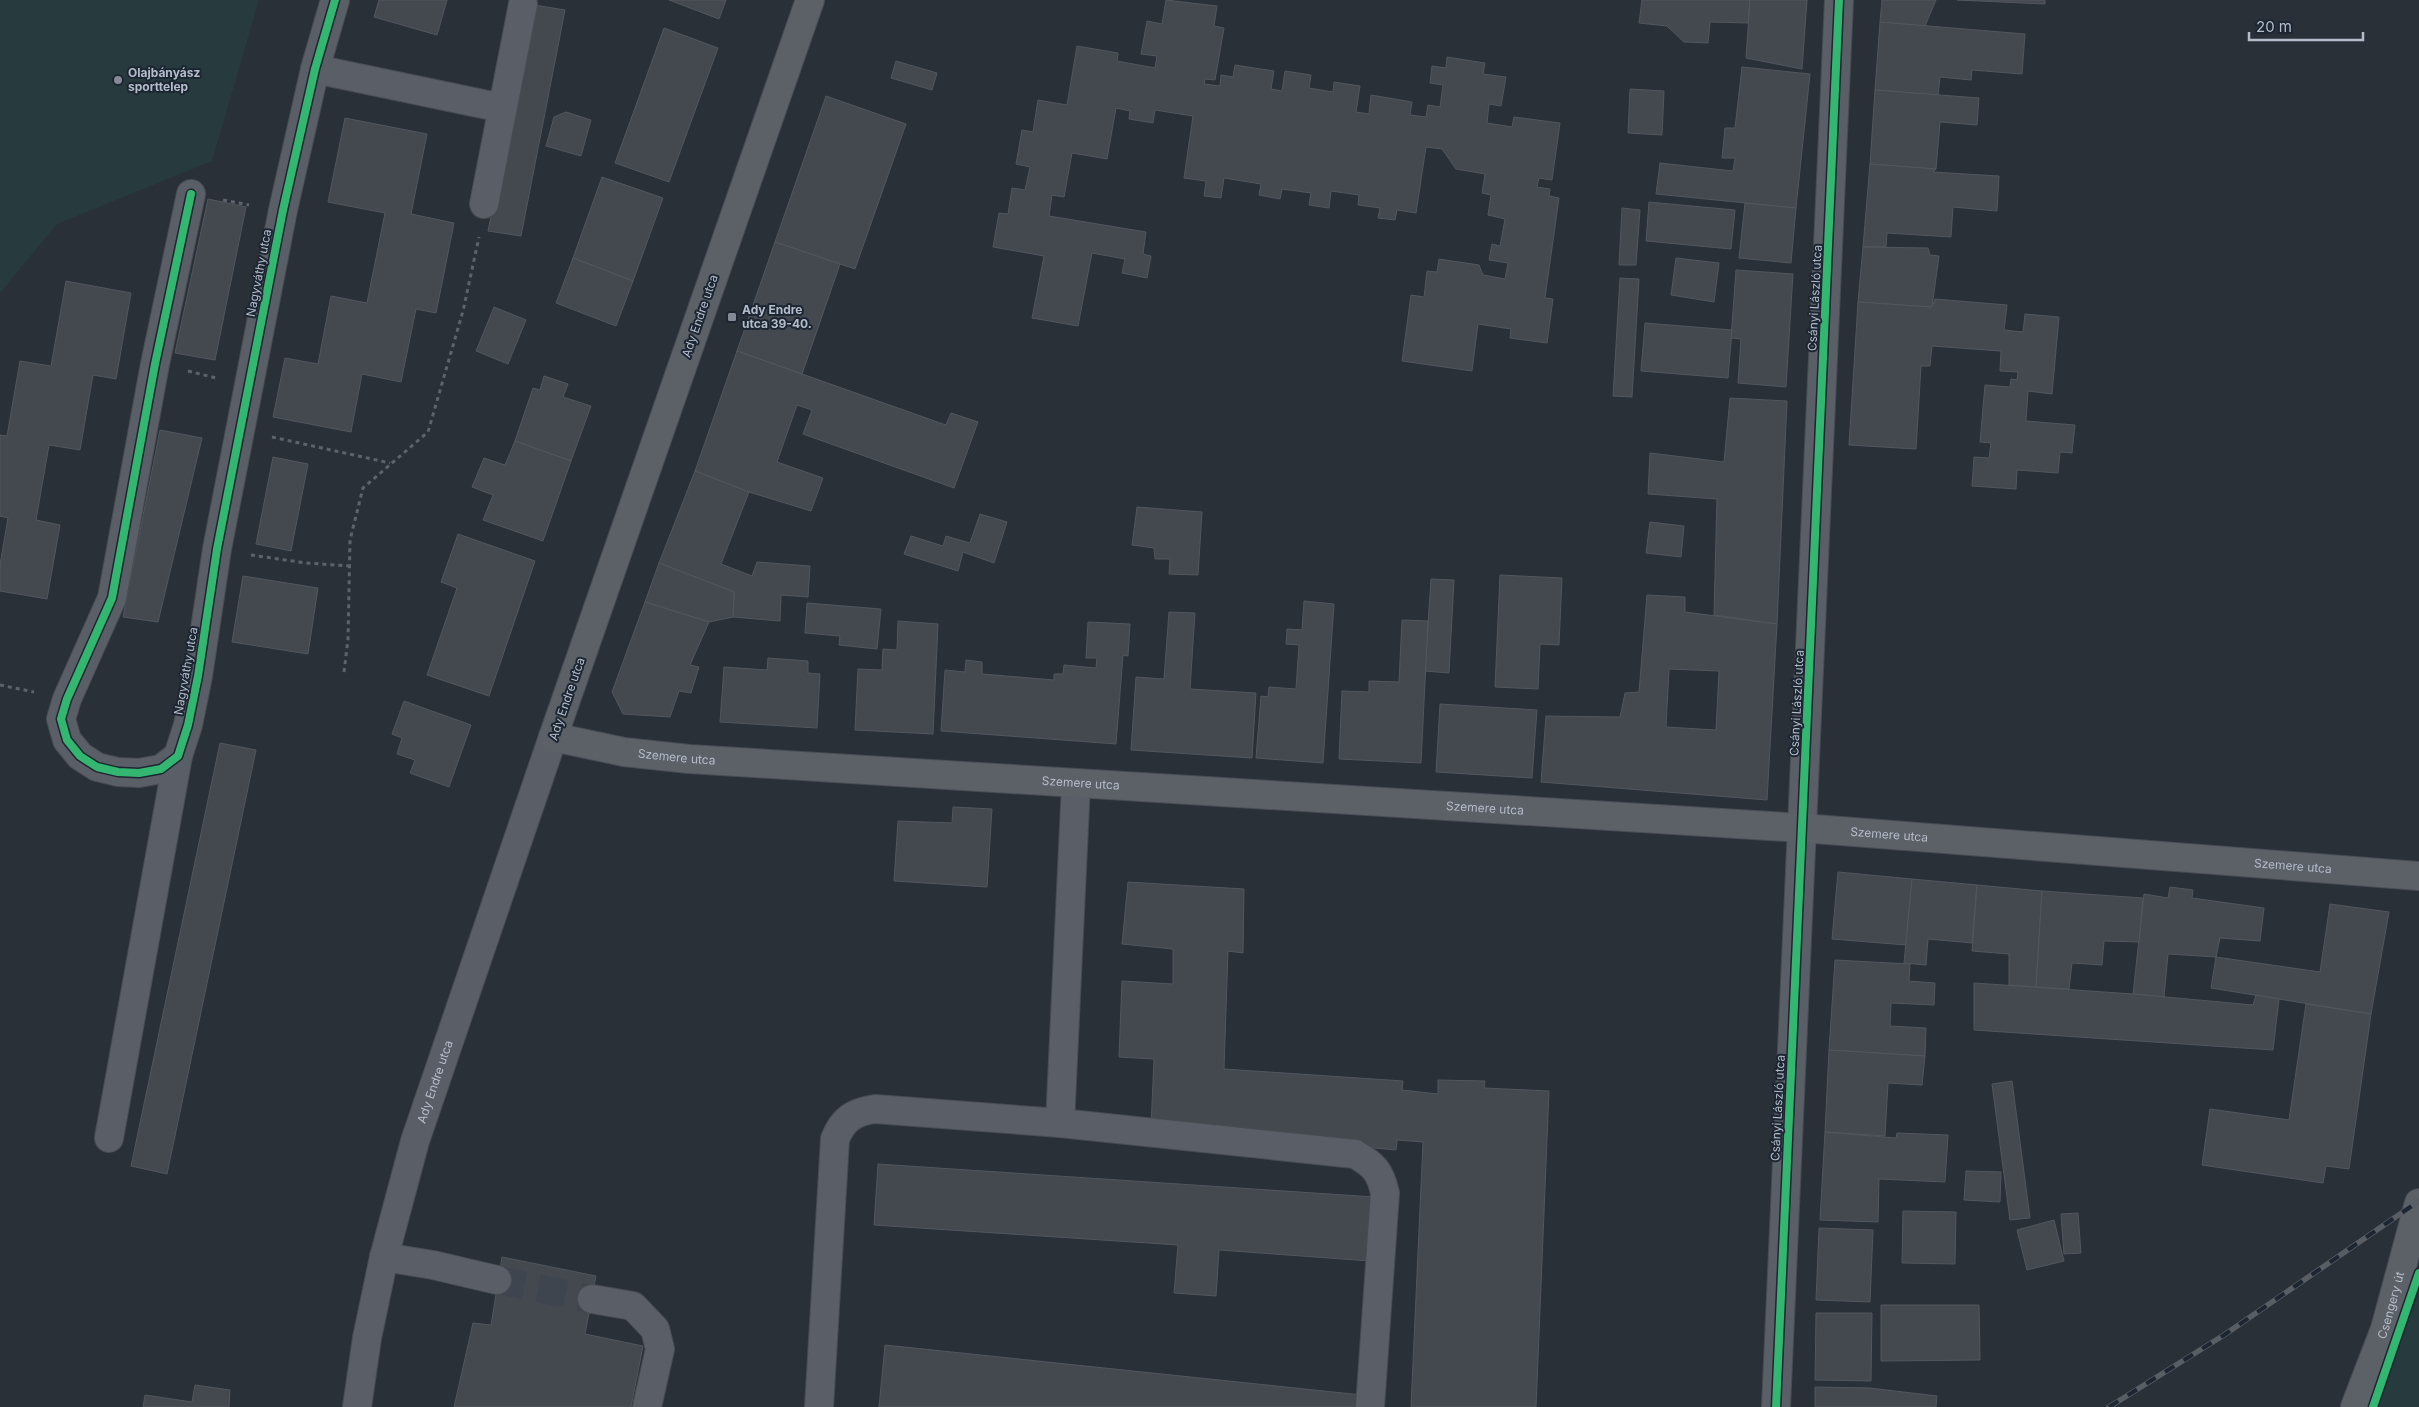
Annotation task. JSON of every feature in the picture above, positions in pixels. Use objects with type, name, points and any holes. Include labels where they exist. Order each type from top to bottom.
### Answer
[{"type":"main road","name":"Ady Endre utca","points":[[554,737],[810,0]]},
{"type":"main road","name":"Szemere utca","points":[[554,737],[624,752],[689,759],[1802,828],[2419,876]]},
{"type":"main road","name":"Csengery út","points":[[2355,1407],[2385,1329],[2419,1203]]},
{"type":"street","name":"Nagyváthy utca","points":[[109,1138],[178,756],[195,698],[217,549],[248,385],[283,210],[314,69],[334,0]]},
{"type":"street","name":"Csányi László utca","points":[[1776,1407],[1839,0]]},
{"type":"street","points":[[482,217],[523,4]]},
{"type":"street","points":[[314,69],[502,108]]},
{"type":"street","points":[[178,756],[161,769],[139,773],[118,772],[97,766],[80,756],[67,740],[60,719],[66,699],[112,598],[155,364],[191,194]]},
{"type":"street","name":"Ady Endre utca","points":[[357,1407],[367,1338],[384,1257],[415,1141],[554,737]]},
{"type":"street","points":[[1060,1123],[1076,784]]},
{"type":"street","points":[[819,1407],[835,1138],[846,1120],[858,1112],[875,1109],[1060,1123],[1355,1154],[1369,1162],[1381,1176],[1385,1193],[1370,1407]]},
{"type":"street","points":[[384,1257],[434,1264],[496,1280]]},
{"type":"street","points":[[592,1299],[633,1306],[655,1329],[660,1349],[647,1407]]},
{"type":"path","points":[[191,194],[283,210]]},
{"type":"path","points":[[344,672],[350,540],[363,488],[428,432],[463,311],[482,217]]},
{"type":"path","points":[[155,364],[248,385]]},
{"type":"path","points":[[239,431],[391,464]]},
{"type":"path","points":[[217,549],[306,563],[350,566]]},
{"type":"green space","name":"Olajbányász sporttelep","points":[[0,0],[259,0],[212,161],[57,224],[0,293]]},
{"type":"green space","points":[[2419,1294],[2419,1407],[2373,1407]]},
{"type":"building","points":[[379,0],[447,0],[437,35],[374,17]]},
{"type":"building","points":[[669,0],[726,0],[719,19]]},
{"type":"building","points":[[1166,0],[1217,6],[1214,26],[1224,28],[1215,80],[1205,79],[1204,84],[1220,86],[1221,75],[1233,77],[1235,65],[1274,71],[1271,89],[1282,91],[1285,71],[1311,75],[1309,88],[1333,92],[1334,82],[1360,86],[1356,112],[1369,114],[1371,95],[1412,102],[1410,115],[1426,117],[1428,105],[1440,107],[1443,85],[1430,83],[1432,66],[1446,68],[1447,57],[1485,63],[1483,74],[1506,77],[1501,106],[1489,104],[1487,123],[1512,127],[1514,117],[1560,123],[1552,180],[1539,178],[1537,187],[1550,189],[1549,196],[1559,198],[1545,298],[1553,299],[1547,343],[1510,338],[1511,329],[1478,324],[1472,371],[1402,361],[1411,295],[1424,297],[1427,271],[1437,272],[1439,259],[1479,265],[1483,275],[1505,279],[1508,263],[1489,260],[1492,244],[1500,246],[1505,219],[1488,215],[1491,195],[1482,193],[1485,174],[1456,169],[1442,149],[1426,147],[1416,213],[1397,210],[1395,220],[1378,218],[1380,208],[1358,205],[1359,195],[1331,191],[1329,208],[1309,205],[1311,193],[1282,189],[1280,199],[1259,195],[1261,184],[1224,178],[1221,198],[1204,196],[1206,181],[1184,178],[1193,116],[1155,110],[1153,123],[1129,119],[1130,111],[1116,108],[1107,159],[1072,153],[1064,197],[1052,195],[1049,216],[1146,232],[1143,254],[1151,256],[1147,278],[1122,273],[1125,259],[1092,253],[1078,326],[1032,318],[1044,256],[993,247],[999,213],[1008,214],[1012,188],[1025,190],[1030,167],[1016,164],[1022,130],[1033,132],[1038,100],[1067,105],[1077,46],[1118,53],[1117,61],[1155,68],[1157,56],[1141,54],[1147,21],[1162,24]]},
{"type":"building","points":[[1642,0],[1750,0],[1748,23],[1710,22],[1708,43],[1684,42],[1667,26],[1639,23]]},
{"type":"building","points":[[1750,0],[1807,0],[1802,69],[1746,58]]},
{"type":"building","points":[[1882,0],[1936,0],[1925,26],[1880,22]]},
{"type":"building","points":[[1957,0],[2045,0],[2045,4]]},
{"type":"building","points":[[534,5],[565,10],[521,236],[488,231]]},
{"type":"building","points":[[1880,22],[2025,34],[2022,74],[1972,70],[1971,80],[1940,77],[1938,95],[1875,90]]},
{"type":"building","points":[[664,28],[718,48],[669,182],[615,163]]},
{"type":"building","points":[[896,61],[937,73],[932,90],[891,78]]},
{"type":"building","points":[[1742,67],[1810,74],[1796,208],[1656,194],[1660,163],[1733,171],[1735,158],[1722,158],[1725,128],[1735,128]]},
{"type":"building","points":[[1630,89],[1664,91],[1662,135],[1628,133]]},
{"type":"building","points":[[1875,90],[1979,98],[1977,125],[1940,122],[1936,169],[1870,164]]},
{"type":"building","points":[[826,96],[906,124],[855,269],[775,242]]},
{"type":"building","points":[[566,112],[591,120],[581,156],[546,146],[554,117]]},
{"type":"building","points":[[345,118],[427,134],[411,214],[454,223],[436,313],[416,309],[401,382],[362,374],[351,432],[273,417],[285,358],[318,364],[331,296],[367,303],[385,213],[328,202]]},
{"type":"building","points":[[1870,164],[1936,169],[1933,172],[1999,176],[1997,211],[1953,207],[1951,237],[1887,233],[1886,247],[1863,247]]},
{"type":"building","points":[[602,177],[663,198],[633,281],[573,258]]},
{"type":"building","points":[[208,199],[246,207],[215,360],[175,353]]},
{"type":"building","points":[[1649,202],[1735,210],[1731,249],[1646,241]]},
{"type":"building","points":[[1745,203],[1796,208],[1791,263],[1739,258]]},
{"type":"building","points":[[1622,208],[1640,210],[1636,265],[1619,265]]},
{"type":"building","points":[[775,242],[840,264],[802,374],[737,351]]},
{"type":"building","points":[[1863,247],[1928,248],[1930,255],[1939,256],[1932,307],[1858,302]]},
{"type":"building","points":[[573,258],[633,281],[616,326],[556,303]]},
{"type":"building","points":[[1676,258],[1719,263],[1714,302],[1671,295]]},
{"type":"building","points":[[1736,270],[1793,274],[1786,387],[1738,383],[1741,339],[1731,338]]},
{"type":"building","points":[[1620,278],[1639,279],[1632,397],[1613,396]]},
{"type":"building","points":[[66,281],[131,293],[116,379],[93,375],[80,450],[49,445],[36,520],[60,525],[47,599],[0,591],[0,565],[8,518],[0,516],[0,435],[7,436],[20,361],[51,366]]},
{"type":"building","points":[[1935,299],[2007,305],[2004,330],[2023,332],[2025,314],[2059,317],[2052,394],[2028,391],[2026,421],[2075,425],[2072,453],[2060,452],[2058,473],[2017,470],[2016,489],[1972,486],[1974,457],[1989,458],[1991,443],[1980,442],[1985,385],[2010,387],[2011,379],[2017,380],[2018,372],[2000,371],[2001,351],[1932,346],[1930,366],[1921,366],[1916,449],[1849,445],[1858,302],[1932,307]]},
{"type":"building","points":[[494,307],[526,320],[508,364],[476,351]]},
{"type":"building","points":[[1645,323],[1732,330],[1728,378],[1641,371]]},
{"type":"building","points":[[737,351],[946,425],[951,413],[978,422],[954,488],[803,434],[812,410],[797,405],[777,462],[823,478],[811,511],[749,492],[695,471]]},
{"type":"building","points":[[544,376],[568,384],[563,397],[591,406],[571,461],[515,441],[533,388],[540,390]]},
{"type":"building","points":[[1730,398],[1787,401],[1777,624],[1714,615],[1717,499],[1648,494],[1650,453],[1724,462]]},
{"type":"building","points":[[160,430],[202,438],[158,622],[123,617]]},
{"type":"building","points":[[515,441],[571,461],[543,541],[483,520],[493,495],[472,487],[484,458],[505,465]]},
{"type":"building","points":[[273,457],[308,464],[291,551],[256,544]]},
{"type":"building","points":[[695,471],[749,492],[721,564],[752,576],[757,562],[810,566],[808,597],[781,595],[780,621],[733,617],[734,592],[659,563]]},
{"type":"building","points":[[1137,507],[1202,512],[1198,575],[1169,574],[1170,559],[1155,559],[1154,548],[1132,545]]},
{"type":"building","points":[[980,514],[1007,522],[994,563],[963,552],[958,571],[904,554],[911,536],[943,546],[946,536],[970,543]]},
{"type":"building","points":[[1650,522],[1684,526],[1681,557],[1646,553]]},
{"type":"building","points":[[458,534],[535,561],[489,696],[427,675],[457,588],[441,582]]},
{"type":"building","points":[[659,563],[734,592],[733,617],[709,622],[645,602]]},
{"type":"building","points":[[1500,575],[1562,578],[1559,645],[1540,644],[1538,689],[1495,687]]},
{"type":"building","points":[[243,576],[318,588],[308,654],[232,642]]},
{"type":"building","points":[[1431,579],[1454,580],[1449,673],[1425,671]]},
{"type":"building","points":[[1647,595],[1685,597],[1685,612],[1777,624],[1767,800],[1541,782],[1546,716],[1620,717],[1625,693],[1639,692]],"holes":[[[1669,669],[1719,671],[1716,730],[1666,727]]]},
{"type":"building","points":[[1304,601],[1334,604],[1323,763],[1256,758],[1261,696],[1268,697],[1269,687],[1296,689],[1299,645],[1286,644],[1287,629],[1302,630]]},
{"type":"building","points":[[645,602],[709,622],[690,665],[699,667],[691,693],[679,691],[670,717],[623,714],[612,692]]},
{"type":"building","points":[[807,603],[881,609],[877,649],[839,645],[840,636],[805,633]]},
{"type":"building","points":[[1169,612],[1195,613],[1190,689],[1256,693],[1252,758],[1131,750],[1136,677],[1164,679]]},
{"type":"building","points":[[1402,620],[1428,621],[1421,763],[1339,759],[1342,691],[1369,692],[1369,681],[1399,682]]},
{"type":"building","points":[[898,621],[938,624],[933,734],[855,730],[858,669],[882,670],[883,649],[897,650]]},
{"type":"building","points":[[1088,622],[1130,624],[1128,656],[1123,655],[1116,744],[941,731],[945,670],[965,672],[966,660],[982,662],[982,674],[1054,680],[1054,674],[1063,674],[1064,665],[1096,668],[1097,658],[1086,658]]},
{"type":"building","points":[[768,658],[808,661],[808,673],[820,674],[817,728],[720,722],[724,667],[767,670]]},
{"type":"building","points":[[404,701],[471,725],[449,787],[410,773],[415,760],[397,754],[402,738],[392,734]]},
{"type":"building","points":[[1440,704],[1537,710],[1532,778],[1436,772]]},
{"type":"building","points":[[220,743],[256,750],[167,1174],[131,1166]]},
{"type":"building","points":[[953,807],[992,809],[987,887],[894,881],[898,821],[952,823]]},
{"type":"building","points":[[1838,872],[1912,879],[1906,945],[1832,939]]},
{"type":"building","points":[[1912,879],[1977,885],[1972,943],[1928,939],[1926,965],[1904,963]]},
{"type":"building","points":[[1128,882],[1244,889],[1243,953],[1228,951],[1224,1069],[1403,1081],[1402,1090],[1438,1094],[1438,1080],[1485,1081],[1484,1088],[1549,1091],[1536,1407],[1411,1407],[1423,1142],[1397,1140],[1396,1150],[1151,1127],[1154,1059],[1119,1057],[1122,981],[1173,984],[1173,949],[1122,944]]},
{"type":"building","points":[[1977,885],[2042,891],[2036,987],[2009,985],[2009,954],[1972,951]]},
{"type":"building","points":[[2170,887],[2193,890],[2192,898],[2264,908],[2260,941],[2220,938],[2216,957],[2168,954],[2164,997],[2133,994],[2144,894],[2168,898]]},
{"type":"building","points":[[2042,891],[2143,898],[2139,942],[2104,941],[2102,965],[2072,963],[2069,989],[2036,987]]},
{"type":"building","points":[[2330,904],[2389,912],[2371,1014],[2211,988],[2216,957],[2320,972]]},
{"type":"building","points":[[1835,960],[1910,964],[1909,981],[1935,983],[1934,1005],[1891,1003],[1890,1026],[1926,1028],[1925,1056],[1829,1050]]},
{"type":"building","points":[[1974,983],[2133,994],[2253,1005],[2256,995],[2279,999],[2273,1050],[1974,1030]]},
{"type":"building","points":[[2306,1004],[2371,1014],[2349,1169],[2326,1166],[2323,1183],[2202,1165],[2210,1109],[2289,1120]]},
{"type":"building","points":[[1829,1050],[1925,1056],[1922,1085],[1888,1083],[1885,1136],[1825,1132]]},
{"type":"building","points":[[2012,1081],[2030,1218],[2010,1220],[1992,1084]]},
{"type":"building","points":[[1825,1132],[1896,1138],[1897,1133],[1948,1135],[1945,1182],[1879,1179],[1878,1222],[1820,1220]]},
{"type":"building","points":[[878,1164],[1374,1197],[1370,1261],[1219,1250],[1216,1296],[1174,1293],[1178,1245],[874,1225]]},
{"type":"building","points":[[1966,1171],[2001,1172],[2000,1202],[1964,1200]]},
{"type":"building","points":[[1903,1211],[1956,1212],[1955,1264],[1902,1263]]},
{"type":"building","points":[[2078,1213],[2081,1253],[2064,1254],[2061,1214]]},
{"type":"building","points":[[2054,1220],[2064,1261],[2027,1270],[2017,1230]]},
{"type":"building","points":[[1819,1228],[1873,1230],[1870,1302],[1816,1300]]},
{"type":"building","points":[[502,1257],[596,1276],[585,1334],[643,1346],[631,1407],[454,1407],[473,1323],[491,1325]]},
{"type":"building","points":[[1881,1305],[1979,1305],[1980,1360],[1881,1361]]},
{"type":"building","points":[[1816,1313],[1872,1313],[1871,1381],[1815,1380]]},
{"type":"building","points":[[885,1345],[1362,1395],[1361,1407],[879,1407]]},
{"type":"building","points":[[195,1385],[230,1390],[229,1407],[143,1407],[145,1395],[192,1402]]},
{"type":"building","points":[[1815,1387],[1870,1388],[1937,1396],[1936,1407],[1815,1407]]},
{"type":"tunnel","points":[[497,1280],[592,1299]]},
{"type":"railway","points":[[2109,1407],[2224,1335],[2419,1201]]},
{"type":"cycle path","points":[[191,194],[155,364],[112,598],[67,699],[61,719],[67,740],[80,756],[97,767],[118,772],[139,773],[161,769],[178,756],[188,725],[198,676],[217,549],[283,210],[315,69],[335,0]]},
{"type":"cycle path","points":[[1776,1407],[1839,0]]},
{"type":"cycle path","points":[[2373,1407],[2419,1273]]},
{"type":"place","name":"Olajbányász sporttelep","points":[[118,80]]},
{"type":"place","name":"Ady Endre utca 39-40.","points":[[732,317]]}]
